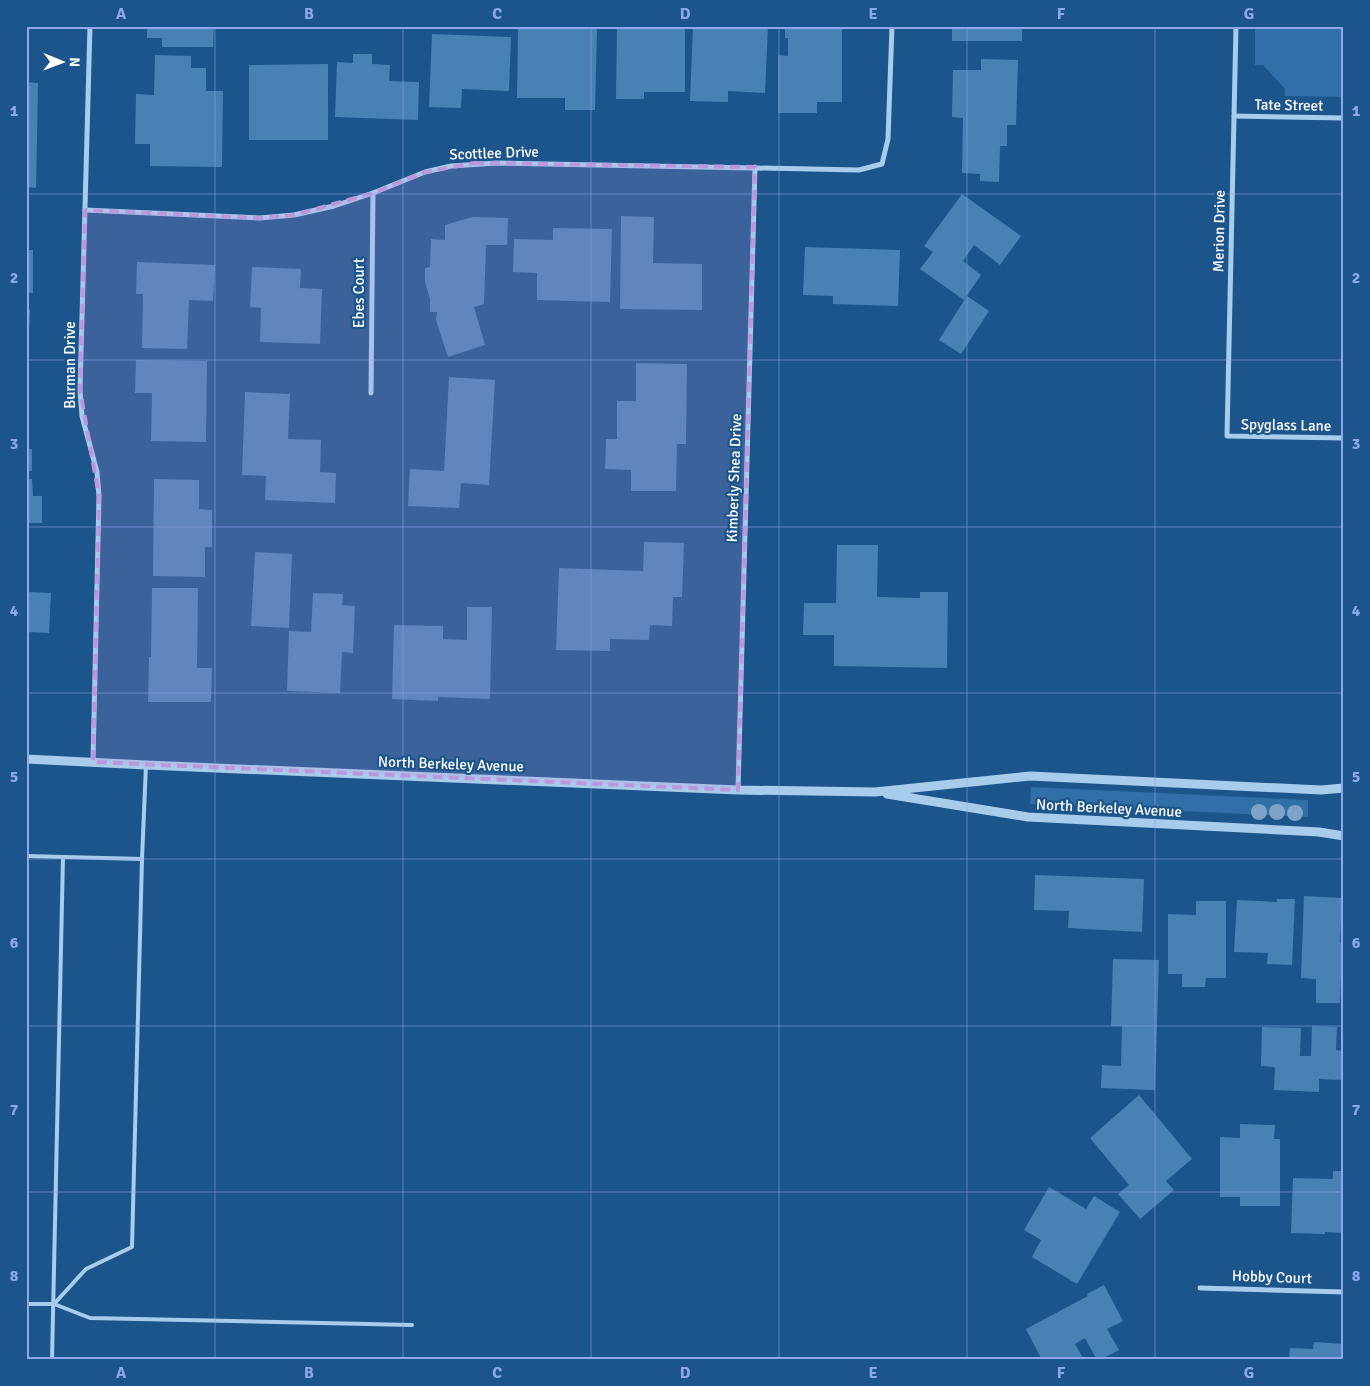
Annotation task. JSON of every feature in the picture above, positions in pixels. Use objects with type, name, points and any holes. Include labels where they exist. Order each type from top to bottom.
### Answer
[{"type":"street","name":"Burman Drive","points":[[90,26],[80,390],[82,416],[97,472],[99,496],[93,762]]},
{"type":"street","name":"Scottlee Drive","points":[[85,210],[260,218],[294,215],[334,206],[425,172],[474,163],[859,170],[882,164],[888,139],[892,26]]},
{"type":"street","name":"Merion Drive","points":[[1227,436],[1236,26]]},
{"type":"street","name":"Tate Street","points":[[1234,116],[1344,118]]},
{"type":"street","name":"Kimberly Shea Drive","points":[[738,790],[755,168]]},
{"type":"street","name":"Ebes Court","points":[[371,393],[372,193]]},
{"type":"street","name":"Spyglass Lane","points":[[1227,436],[1344,438]]},
{"type":"street","name":"North Berkeley Avenue","points":[[26,759],[146,766],[738,790],[875,792],[1030,776],[1322,790],[1344,788]]},
{"type":"street","name":"North Berkeley Avenue","points":[[875,792],[1028,817],[1319,832],[1344,836]]},
{"type":"street","name":"Hobby Court","points":[[1200,1288],[1344,1292]]},
{"type":"lane","points":[[54,1304],[86,1269],[132,1247],[146,766]]},
{"type":"lane","points":[[26,856],[142,859]]},
{"type":"lane","points":[[52,1360],[63,857]]},
{"type":"lane","points":[[26,1304],[54,1304],[90,1318],[412,1325]]},
{"type":"highlighted area","points":[[474,163],[755,167],[738,790],[93,762],[99,496],[80,390],[85,210],[260,218],[294,215],[373,193],[425,172]]},
{"type":"shaded area","points":[[1255,26],[1344,26],[1344,97],[1285,96],[1285,89],[1263,65],[1255,65]]},
{"type":"shaded area","points":[[1031,787],[1308,800],[1308,817],[1030,804]]},
{"type":"building","points":[[147,26],[214,26],[213,47],[162,47],[162,38],[147,38]]},
{"type":"building","points":[[617,26],[685,26],[685,92],[644,92],[644,99],[616,99]]},
{"type":"building","points":[[693,26],[768,26],[765,93],[728,91],[728,102],[690,101]]},
{"type":"building","points":[[785,26],[842,26],[842,102],[817,102],[817,113],[778,113],[778,55],[788,56],[788,38],[785,38]]},
{"type":"building","points":[[952,26],[1022,26],[1022,41],[952,41]]},
{"type":"building","points":[[518,28],[597,29],[595,110],[565,110],[565,98],[517,98]]},
{"type":"building","points":[[432,34],[511,37],[509,91],[462,89],[461,108],[429,107]]},
{"type":"building","points":[[353,54],[372,54],[372,64],[390,65],[389,81],[419,82],[418,120],[335,117],[337,62],[353,63]]},
{"type":"building","points":[[155,55],[191,56],[191,68],[206,68],[206,91],[223,91],[222,167],[150,166],[150,144],[135,144],[136,94],[154,95]]},
{"type":"building","points":[[981,59],[1018,60],[1016,125],[1007,125],[1007,146],[1000,146],[999,182],[980,181],[980,174],[962,173],[963,118],[952,117],[953,70],[981,70]]},
{"type":"building","points":[[328,64],[328,140],[249,140],[249,65]]},
{"type":"building","points":[[26,82],[38,83],[36,188],[26,187]]},
{"type":"building","points":[[962,194],[1021,236],[1000,265],[974,245],[963,261],[981,275],[964,300],[920,269],[933,252],[924,246]]},
{"type":"building","points":[[621,216],[654,217],[653,263],[702,264],[702,310],[620,309]]},
{"type":"building","points":[[472,217],[508,218],[507,245],[486,245],[484,304],[474,307],[485,345],[448,357],[436,320],[437,312],[430,312],[430,299],[425,282],[425,268],[430,267],[431,239],[445,240],[445,225]]},
{"type":"building","points":[[553,228],[612,229],[610,302],[537,300],[537,273],[513,272],[514,239],[553,240]]},
{"type":"building","points":[[805,247],[900,250],[898,306],[833,304],[833,296],[803,295]]},
{"type":"building","points":[[26,250],[33,250],[33,293],[26,293]]},
{"type":"building","points":[[137,262],[215,265],[213,301],[189,300],[187,349],[142,348],[143,294],[136,294]]},
{"type":"building","points":[[252,267],[301,269],[300,288],[322,289],[320,344],[260,342],[261,308],[250,307]]},
{"type":"building","points":[[967,296],[989,311],[961,354],[939,340]]},
{"type":"building","points":[[26,310],[30,310],[28,352],[26,352]]},
{"type":"building","points":[[136,360],[207,361],[206,442],[151,441],[152,393],[135,393]]},
{"type":"building","points":[[636,363],[687,364],[686,444],[677,444],[676,491],[631,491],[631,470],[605,469],[606,439],[617,439],[617,401],[636,401]]},
{"type":"building","points":[[449,377],[495,380],[489,485],[461,483],[459,508],[408,506],[410,469],[444,471]]},
{"type":"building","points":[[245,392],[290,394],[288,439],[321,440],[320,472],[336,473],[335,503],[265,500],[266,476],[242,475]]},
{"type":"building","points":[[26,449],[32,449],[32,471],[26,471]]},
{"type":"building","points":[[26,479],[32,479],[33,496],[42,496],[42,523],[26,523]]},
{"type":"building","points":[[154,479],[199,480],[199,509],[212,510],[212,547],[205,547],[205,577],[153,576]]},
{"type":"building","points":[[644,542],[684,543],[682,597],[673,597],[672,626],[650,625],[649,640],[610,639],[610,651],[556,650],[559,568],[643,571]]},
{"type":"building","points":[[837,545],[878,545],[877,597],[920,598],[920,592],[948,592],[947,668],[834,666],[834,635],[803,635],[804,603],[836,603]]},
{"type":"building","points":[[255,552],[292,554],[289,628],[251,626]]},
{"type":"building","points":[[152,588],[198,588],[197,668],[212,668],[211,702],[148,702]]},
{"type":"building","points":[[26,592],[51,593],[49,633],[26,632]]},
{"type":"building","points":[[313,593],[343,594],[342,605],[355,606],[353,653],[342,652],[340,693],[287,691],[289,631],[311,632]]},
{"type":"building","points":[[467,607],[492,607],[490,699],[438,697],[438,701],[392,699],[394,625],[443,626],[443,639],[467,640]]},
{"type":"building","points":[[1035,875],[1144,879],[1142,932],[1068,928],[1069,911],[1034,910]]},
{"type":"building","points":[[1304,896],[1342,898],[1340,943],[1344,943],[1344,975],[1341,974],[1340,1003],[1316,1003],[1316,979],[1301,978]]},
{"type":"building","points":[[1277,899],[1295,899],[1292,965],[1267,964],[1268,953],[1234,952],[1237,900],[1277,902]]},
{"type":"building","points":[[1196,901],[1226,901],[1226,978],[1206,978],[1205,987],[1182,987],[1182,974],[1168,974],[1168,914],[1196,915]]},
{"type":"building","points":[[1113,959],[1159,960],[1155,1090],[1101,1088],[1102,1065],[1121,1066],[1122,1026],[1111,1026]]},
{"type":"building","points":[[1312,1026],[1337,1027],[1336,1050],[1344,1051],[1344,1080],[1319,1079],[1319,1092],[1274,1090],[1275,1067],[1261,1066],[1262,1027],[1301,1028],[1300,1056],[1311,1056]]},
{"type":"building","points":[[1139,1095],[1192,1159],[1166,1181],[1174,1190],[1140,1219],[1118,1194],[1129,1185],[1090,1138]]},
{"type":"building","points":[[1240,1124],[1275,1125],[1274,1139],[1280,1139],[1280,1206],[1240,1206],[1240,1197],[1220,1197],[1220,1137],[1240,1138]]},
{"type":"building","points":[[1333,1171],[1344,1171],[1344,1233],[1291,1233],[1293,1178],[1333,1179]]},
{"type":"building","points":[[1049,1187],[1086,1209],[1094,1196],[1120,1212],[1077,1284],[1032,1257],[1041,1240],[1024,1230]]},
{"type":"building","points":[[1104,1285],[1123,1321],[1107,1329],[1119,1350],[1097,1360],[1085,1338],[1075,1344],[1084,1360],[1042,1360],[1026,1329],[1088,1296],[1087,1294]]},
{"type":"building","points":[[1314,1342],[1344,1344],[1344,1360],[1289,1360],[1290,1348],[1313,1349]]}]
